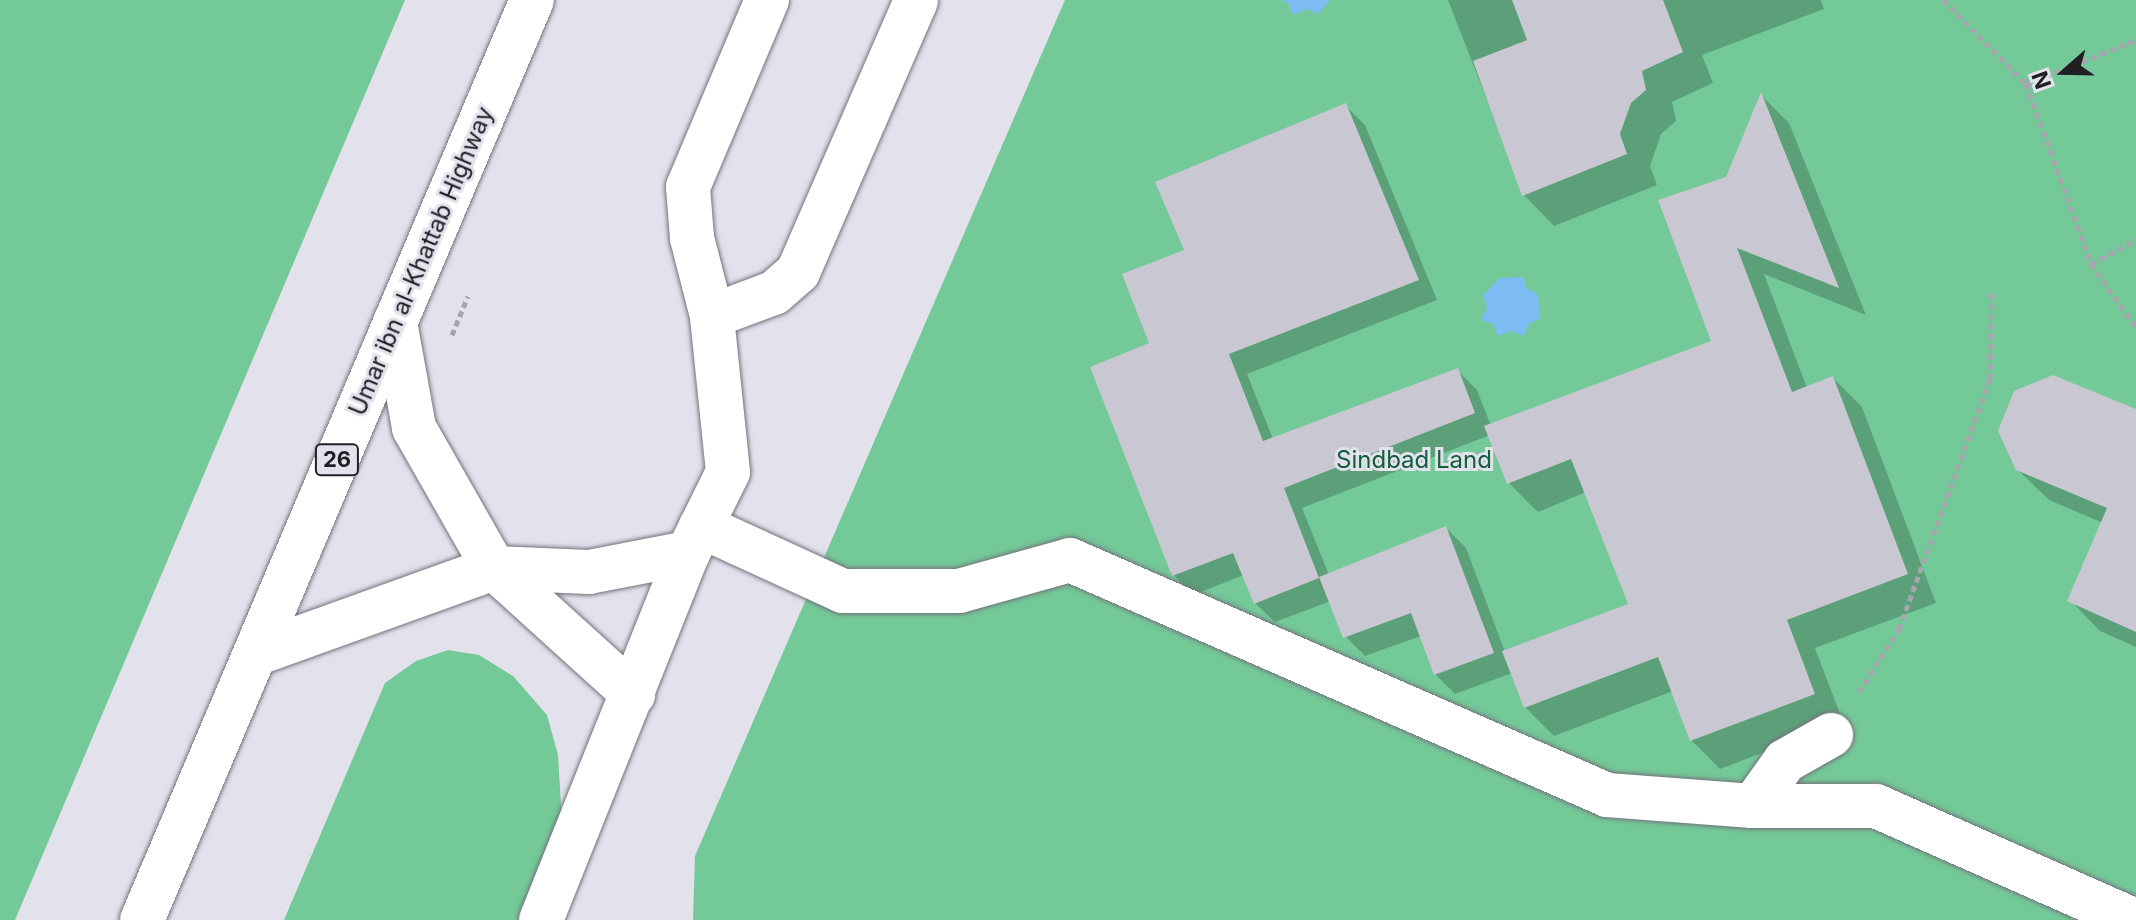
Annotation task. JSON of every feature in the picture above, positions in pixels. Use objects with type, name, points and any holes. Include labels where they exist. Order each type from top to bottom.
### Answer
[{"type":"main road","name":"Umar ibn al-Khattab Highway","points":[[142,920],[532,0]]},
{"type":"main road","points":[[541,920],[695,539],[728,472],[712,316],[692,238],[688,187],[767,0]]},
{"type":"main road","points":[[712,316],[774,293],[798,272],[916,0]]},
{"type":"main road","points":[[395,322],[414,428],[494,568],[633,694]]},
{"type":"main road","points":[[255,654],[494,568],[589,572],[695,539],[843,591],[959,591],[1070,560],[1607,795],[1753,806],[1876,806],[2133,920]]},
{"type":"main road","points":[[1753,806],[1785,761],[1831,735]]},
{"type":"path","points":[[1943,0],[2026,84],[2091,264],[2136,327]]},
{"type":"path","points":[[2026,84],[2136,40]]},
{"type":"path","points":[[2091,264],[2136,240]]},
{"type":"path","points":[[1831,735],[1899,629],[1946,508],[1990,379],[1992,293]]},
{"type":"green space","points":[[0,0],[405,0],[15,920],[0,920]]},
{"type":"green space","name":"Sindbad Land","points":[[1065,0],[2136,0],[2136,920],[693,920],[695,856]]},
{"type":"green space","points":[[448,650],[479,655],[513,676],[547,715],[558,755],[562,821],[518,920],[284,920],[385,683],[416,661]]},
{"type":"water","points":[[1281,0],[1330,0],[1318,14],[1307,9],[1293,15],[1288,3]]},
{"type":"water","points":[[1523,277],[1527,289],[1538,294],[1540,319],[1530,323],[1523,336],[1512,331],[1498,336],[1493,324],[1481,320],[1487,307],[1483,295],[1500,278]]},
{"type":"building","points":[[1512,0],[1663,0],[1683,52],[1642,71],[1646,90],[1631,103],[1620,134],[1627,154],[1522,196],[1473,61],[1527,40]]},
{"type":"building","points":[[1761,92],[1839,288],[1737,248],[1792,392],[1833,376],[1908,574],[1787,620],[1815,694],[1690,741],[1658,657],[1524,708],[1502,651],[1628,604],[1571,459],[1507,484],[1484,426],[1711,341],[1658,200],[1726,177]]},
{"type":"building","points":[[1346,103],[1419,280],[1229,354],[1263,441],[1458,368],[1475,413],[1284,488],[1319,578],[1254,604],[1233,553],[1172,576],[1090,367],[1149,343],[1122,274],[1184,250],[1155,182]]},
{"type":"building","points":[[2053,375],[2136,409],[2136,632],[2067,601],[2107,508],[2016,470],[1998,431],[2014,391]]},
{"type":"building","points":[[1446,526],[1494,653],[1434,675],[1411,613],[1343,638],[1319,577]]}]
